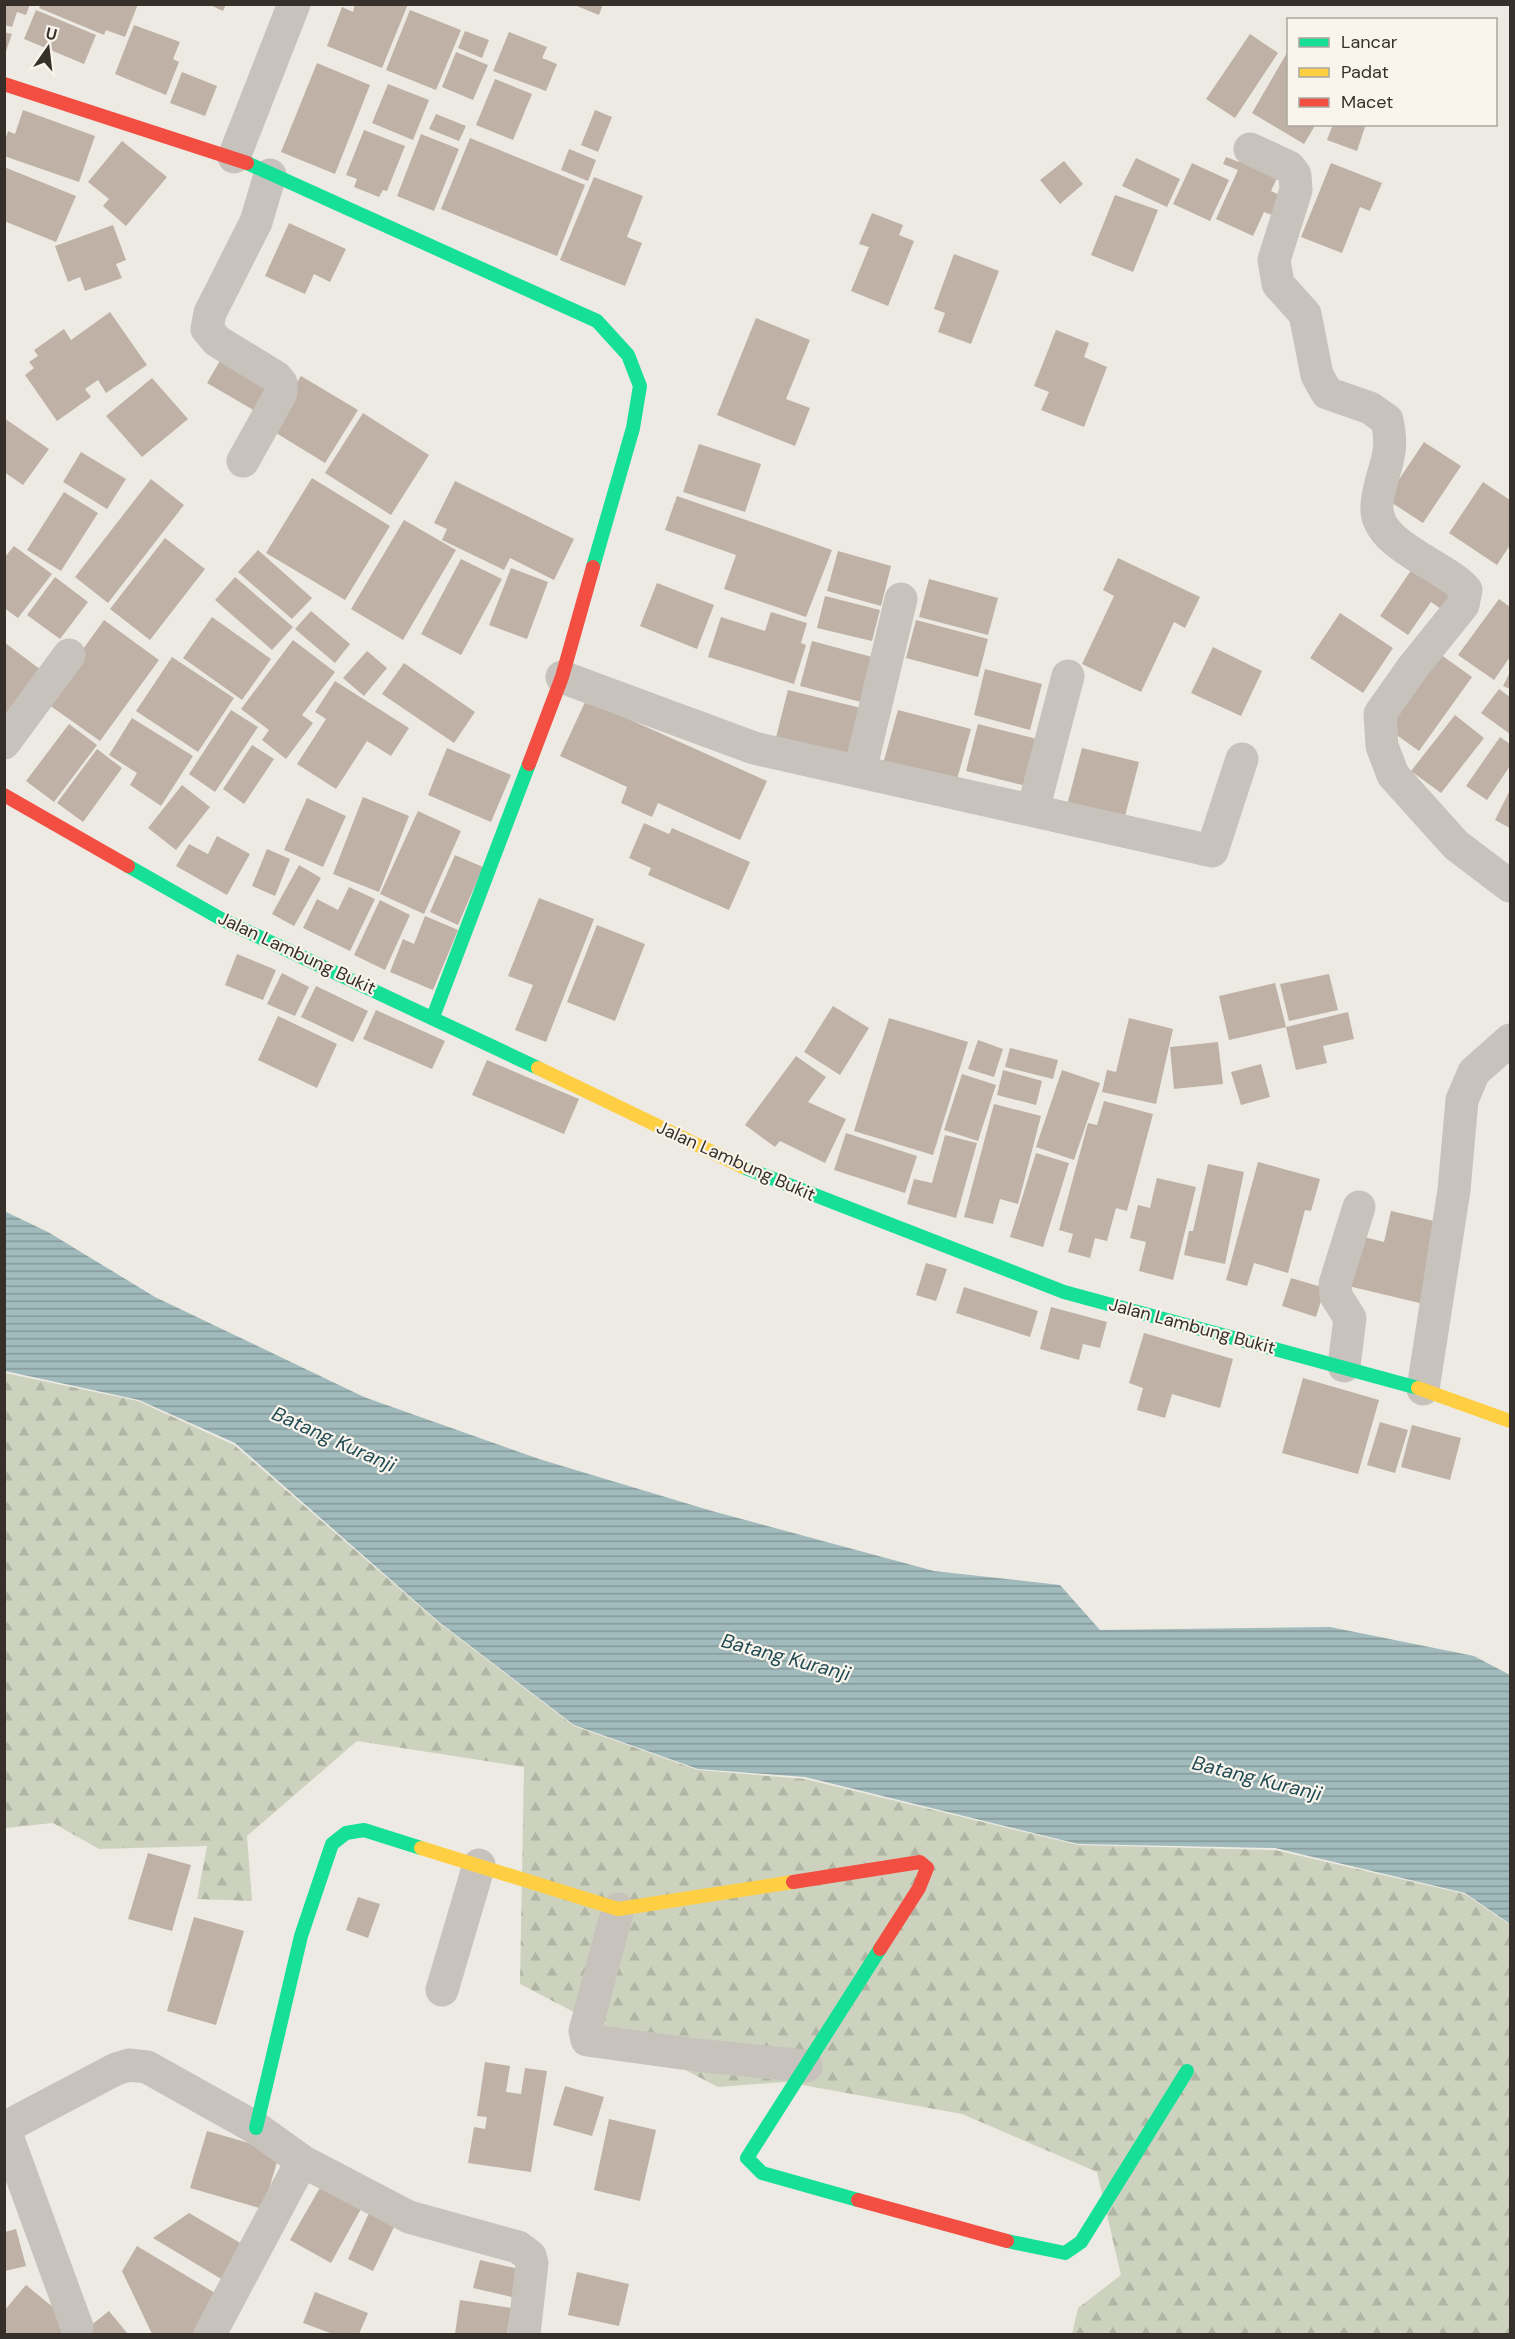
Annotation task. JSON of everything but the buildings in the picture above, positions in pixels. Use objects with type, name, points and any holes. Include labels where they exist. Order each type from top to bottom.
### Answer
[{"type":"street","points":[[234,157],[294,4]]},
{"type":"street","points":[[4,84],[234,157],[597,321],[628,355],[640,386],[633,428],[562,677],[433,1017]]},
{"type":"street","points":[[1250,149],[1289,167],[1295,175],[1296,190],[1274,260],[1278,284],[1305,314],[1317,375],[1327,393],[1370,408],[1387,420],[1391,453],[1376,507],[1386,532],[1414,556],[1456,578],[1466,590],[1463,605],[1413,667],[1380,714],[1382,746],[1393,775],[1456,845],[1510,886]]},
{"type":"street","points":[[243,461],[281,393],[281,383],[276,377],[217,341],[207,329],[210,313],[256,222],[270,175]]},
{"type":"street","points":[[860,771],[901,599]]},
{"type":"street","points":[[4,743],[69,655]]},
{"type":"street","points":[[1033,810],[1068,676]]},
{"type":"street","points":[[562,677],[754,748],[1212,851],[1242,759]]},
{"type":"street","name":"Jalan Lambung Bukit","points":[[4,795],[223,920],[433,1017],[730,1162],[917,1237],[1064,1292],[1344,1366],[1423,1389],[1510,1421]]},
{"type":"street","points":[[1423,1389],[1454,1190],[1462,1100],[1474,1072],[1510,1040]]},
{"type":"street","points":[[1344,1366],[1350,1318],[1336,1296],[1335,1284],[1359,1207]]},
{"type":"street","points":[[256,2128],[301,1936],[332,1844],[346,1833],[364,1830],[618,1909],[920,1862],[927,1868],[920,1888],[747,2158],[762,2174],[993,2238],[1065,2253],[1081,2242],[1187,2071]]},
{"type":"street","points":[[442,1990],[479,1866]]},
{"type":"street","points":[[618,1909],[585,2031],[587,2040],[696,2055],[806,2066]]},
{"type":"street","points":[[77,2327],[5,2127],[116,2069],[129,2065],[147,2067],[256,2128],[302,2161],[409,2217],[518,2247],[525,2252],[532,2263],[524,2334]]},
{"type":"street","points":[[210,2334],[302,2161]]},
{"type":"green space","points":[[5,1373],[138,1401],[234,1445],[439,1623],[574,1726],[698,1770],[805,1779],[1078,1845],[1275,1850],[1465,1894],[1510,1925],[1510,2334],[1072,2334],[1078,2308],[1121,2275],[1097,2172],[962,2114],[786,2082],[718,2087],[520,1984],[524,1767],[357,1741],[247,1836],[252,1901],[197,1899],[207,1846],[99,1849],[53,1823],[5,1828]]},
{"type":"water","name":"Batang Kuranji","points":[[4,1211],[48,1232],[155,1297],[364,1397],[539,1459],[712,1511],[934,1571],[1060,1585],[1100,1630],[1330,1627],[1474,1656],[1510,1675],[1510,1924],[1465,1893],[1275,1848],[1078,1844],[805,1777],[698,1769],[574,1725],[439,1622],[235,1443],[139,1400],[5,1371]]},
{"type":"traffic: fast","points":[[247,163],[597,321],[628,355],[640,386],[633,428],[593,567]]},
{"type":"traffic: fast","points":[[433,1017],[529,764]]},
{"type":"traffic: fast","points":[[128,866],[223,920],[538,1068]]},
{"type":"traffic: fast","points":[[743,1167],[1064,1292],[1418,1388]]},
{"type":"traffic: fast","points":[[256,2128],[301,1936],[332,1844],[346,1833],[364,1830],[421,1848]]},
{"type":"traffic: fast","points":[[858,2200],[762,2173],[747,2158],[880,1949]]},
{"type":"traffic: fast","points":[[1007,2241],[1065,2253],[1081,2242],[1187,2071]]},
{"type":"traffic: slow","points":[[538,1068],[743,1167]]},
{"type":"traffic: slow","points":[[1418,1388],[1510,1421]]},
{"type":"traffic: slow","points":[[421,1848],[618,1909],[793,1882]]},
{"type":"traffic: jam","points":[[4,84],[247,163]]},
{"type":"traffic: jam","points":[[529,764],[562,677],[593,567]]},
{"type":"traffic: jam","points":[[4,795],[128,866]]},
{"type":"traffic: jam","points":[[793,1882],[920,1862],[927,1868],[919,1888],[880,1949]]},
{"type":"traffic: jam","points":[[858,2200],[1007,2241]]}]
